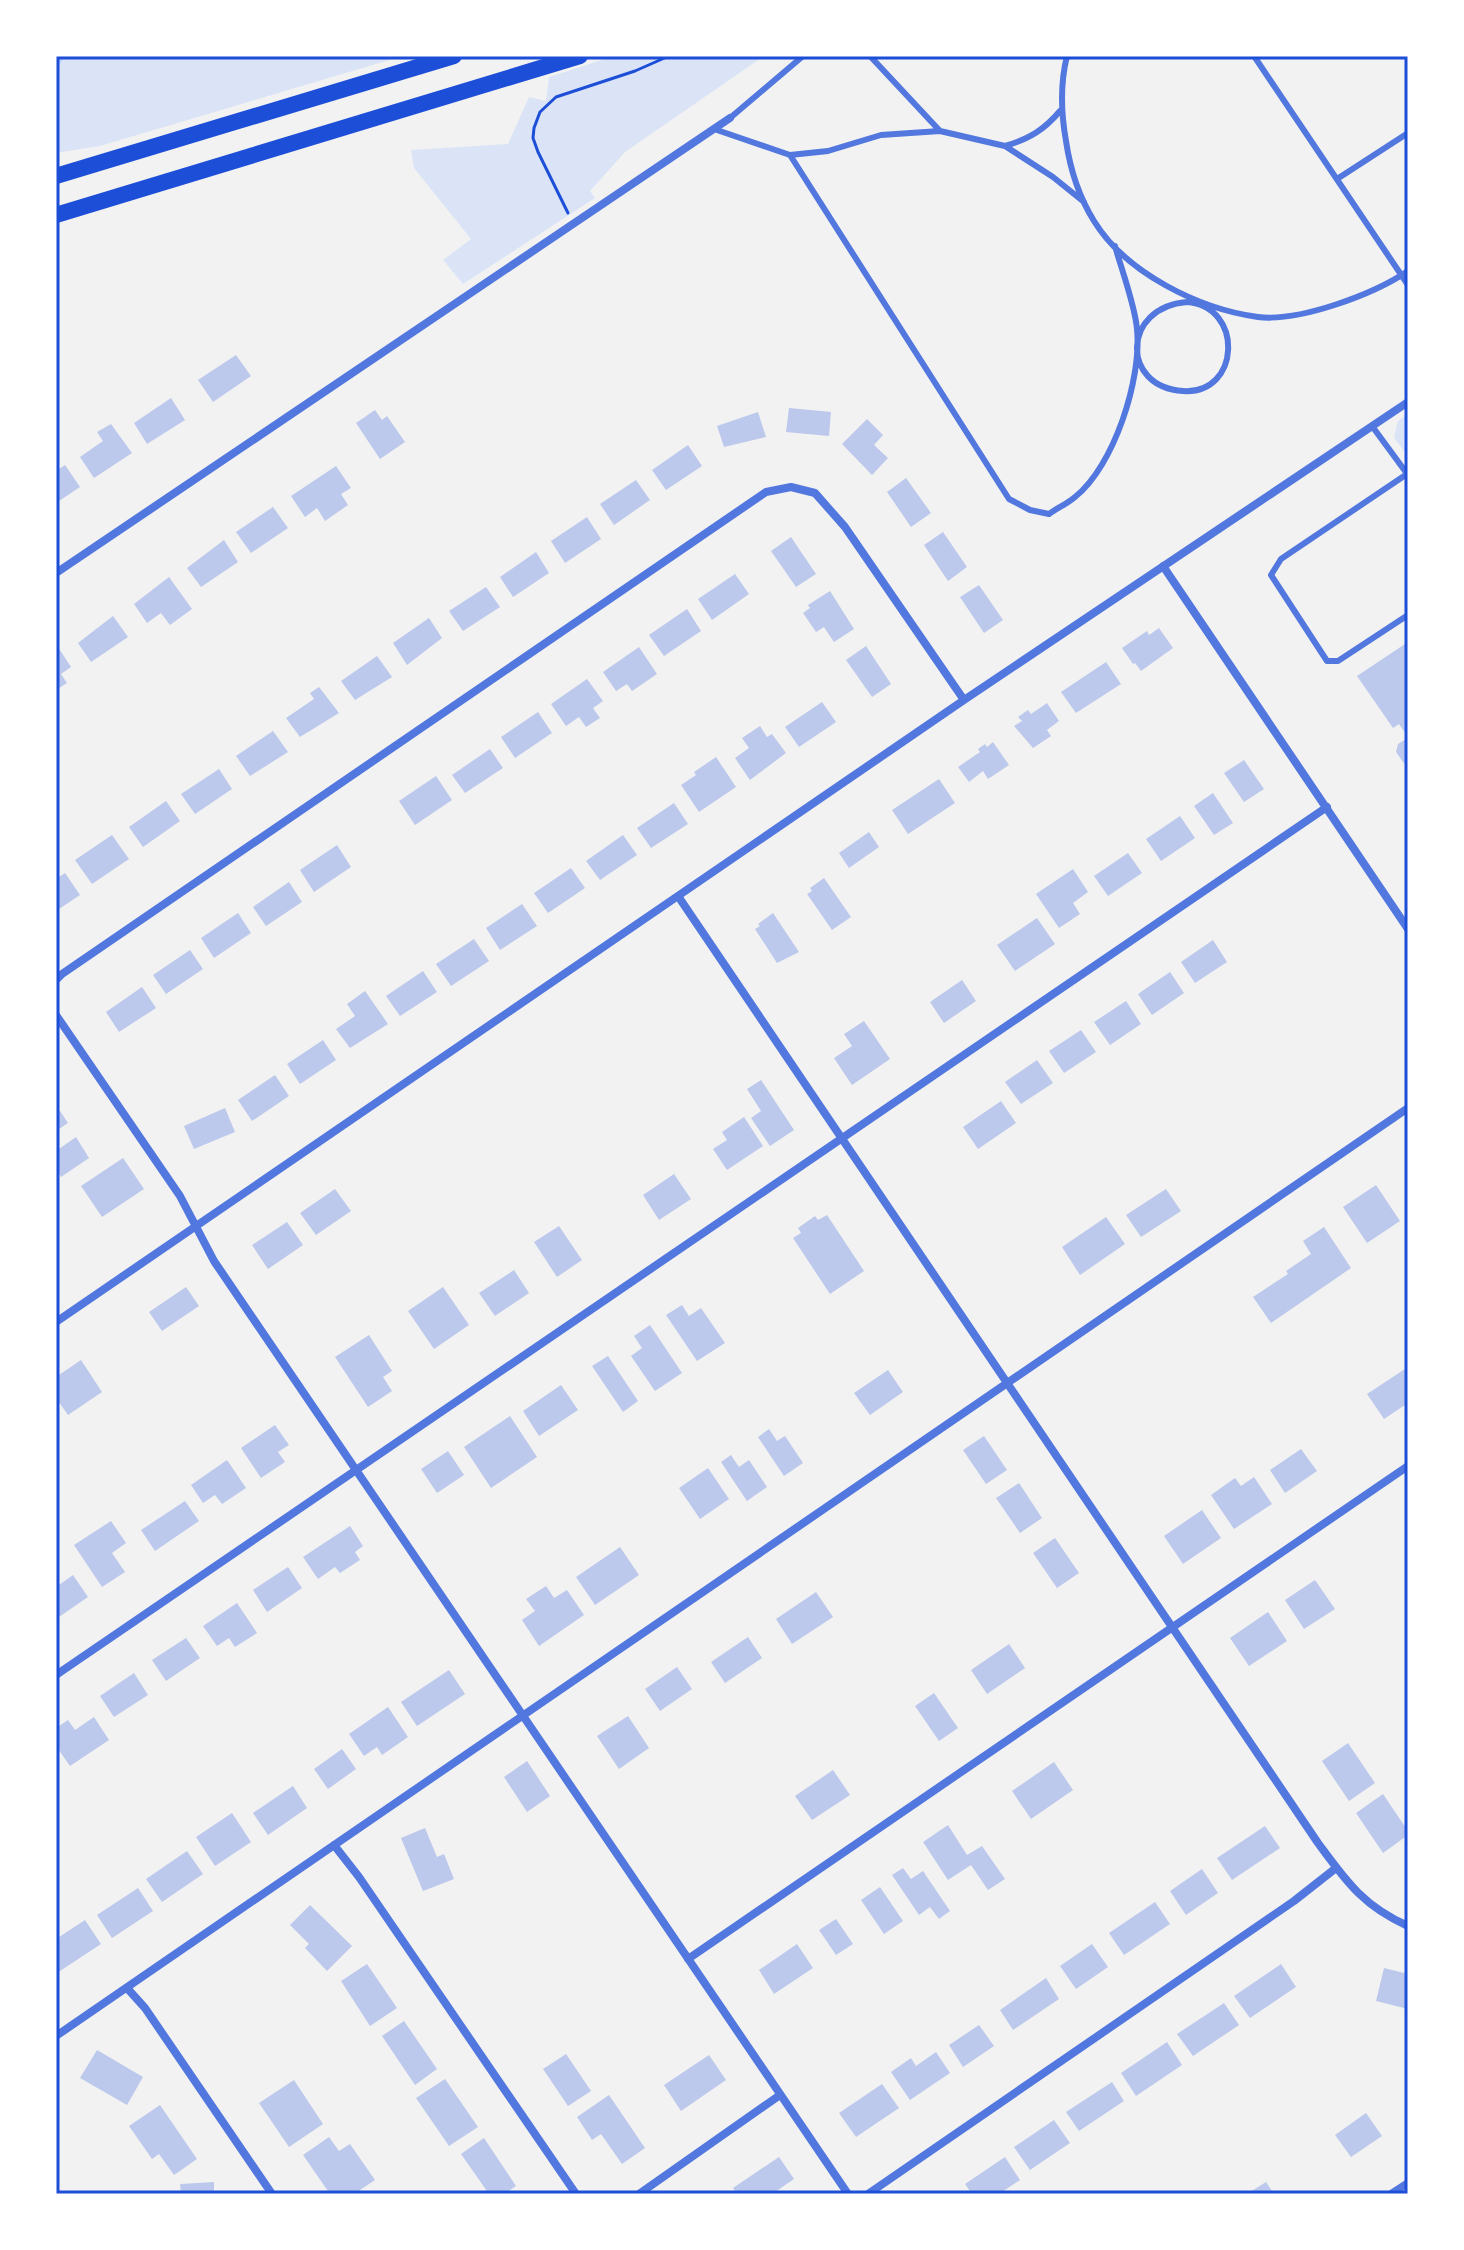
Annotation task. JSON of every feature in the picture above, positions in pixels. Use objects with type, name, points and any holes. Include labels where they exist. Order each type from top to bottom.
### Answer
[{"type":"main road","points":[[56,176],[454,56]]},
{"type":"main road","points":[[56,215],[580,56]]},
{"type":"street","points":[[56,573],[730,118]]},
{"type":"street","points":[[56,1322],[964,700],[1408,402]]},
{"type":"street","points":[[56,980],[766,492],[791,487],[815,493],[845,527],[964,700]]},
{"type":"street","points":[[1163,566],[1408,929]]},
{"type":"street","points":[[56,1675],[1327,807]]},
{"type":"street","points":[[678,896],[1336,1868],[1354,1892],[1369,1905],[1408,1926]]},
{"type":"street","points":[[56,1015],[180,1196],[214,1261],[848,2194]]},
{"type":"street","points":[[56,2036],[1408,1108]]},
{"type":"street","points":[[688,1959],[1408,1466]]},
{"type":"street","points":[[334,1845],[576,2194]]},
{"type":"street","points":[[868,2194],[1294,1901],[1336,1868]]},
{"type":"street","points":[[127,1988],[145,2008],[272,2194]]},
{"type":"street","points":[[639,2194],[780,2095]]},
{"type":"street","points":[[1391,2194],[1408,2183]]},
{"type":"lane","points":[[730,118],[803,56]]},
{"type":"lane","points":[[870,56],[940,131]]},
{"type":"lane","points":[[1254,56],[1405,273],[1408,285]]},
{"type":"lane","points":[[1066,58],[1060,111],[1070,169],[1094,221],[1115,246],[1163,285],[1202,303],[1260,317],[1308,313],[1364,294],[1405,273]]},
{"type":"lane","points":[[1005,146],[1027,140],[1047,126],[1060,111]]},
{"type":"lane","points":[[714,129],[790,155],[828,151],[881,135],[940,131],[1005,146],[1053,177],[1086,204]]},
{"type":"lane","points":[[1337,179],[1408,133]]},
{"type":"lane","points":[[790,155],[1009,499],[1030,510],[1049,514],[1076,497],[1104,460],[1126,412],[1135,375],[1137,328],[1115,246]]},
{"type":"lane","points":[[1172,303],[1202,303],[1215,313],[1224,326],[1228,356],[1223,371],[1214,383],[1187,392],[1158,384],[1146,375],[1139,361],[1137,346],[1147,318],[1158,309],[1172,303]]},
{"type":"lane","points":[[1372,426],[1408,474],[1281,559],[1271,575],[1327,661],[1338,661],[1408,615]]},
{"type":"path","points":[[574,224],[533,138],[540,112],[556,97],[635,71],[669,56]]},
{"type":"shaded area","points":[[56,56],[403,56],[100,146],[56,153]]},
{"type":"shaded area","points":[[614,56],[764,56],[625,152],[590,191],[595,198],[463,284],[443,260],[471,239],[414,168],[411,150],[508,144],[529,97],[546,101],[549,77]]},
{"type":"shaded area","points":[[1408,414],[1408,456],[1394,438],[1398,421]]},
{"type":"building","points":[[236,355],[251,376],[213,402],[198,380]]},
{"type":"building","points":[[171,398],[185,420],[147,444],[134,423]]},
{"type":"building","points":[[789,408],[831,412],[829,436],[786,432]]},
{"type":"building","points":[[375,410],[382,420],[387,416],[405,442],[380,459],[356,423]]},
{"type":"building","points":[[758,412],[766,437],[724,447],[717,426]]},
{"type":"building","points":[[867,419],[883,435],[874,445],[888,458],[872,475],[842,444]]},
{"type":"building","points":[[111,424],[132,453],[94,478],[80,457],[103,441],[97,432]]},
{"type":"building","points":[[688,445],[702,466],[666,490],[652,470]]},
{"type":"building","points":[[65,465],[80,487],[56,503],[56,471]]},
{"type":"building","points":[[336,466],[351,488],[341,494],[348,505],[325,521],[317,508],[305,517],[291,496]]},
{"type":"building","points":[[906,478],[931,513],[911,527],[887,492]]},
{"type":"building","points":[[636,480],[650,500],[614,525],[600,504]]},
{"type":"building","points":[[273,507],[288,528],[251,553],[236,532]]},
{"type":"building","points":[[587,517],[601,539],[565,563],[551,541]]},
{"type":"building","points":[[943,532],[967,567],[948,581],[924,545]]},
{"type":"building","points":[[791,537],[816,574],[796,587],[771,551]]},
{"type":"building","points":[[224,540],[238,562],[201,587],[187,568]]},
{"type":"building","points":[[536,552],[549,573],[513,597],[500,577]]},
{"type":"building","points":[[735,574],[749,594],[712,620],[698,599]]},
{"type":"building","points":[[169,577],[192,609],[170,625],[161,613],[147,623],[134,604]]},
{"type":"building","points":[[979,585],[1003,620],[984,633],[960,597]]},
{"type":"building","points":[[486,587],[500,607],[463,631],[449,611]]},
{"type":"building","points":[[830,591],[854,629],[834,642],[824,627],[816,632],[803,613],[810,608],[808,605]]},
{"type":"building","points":[[687,609],[701,631],[664,656],[649,635]]},
{"type":"building","points":[[113,616],[128,637],[91,662],[78,643]]},
{"type":"building","points":[[429,618],[442,638],[407,665],[393,643]]},
{"type":"building","points":[[1159,628],[1173,648],[1141,671],[1122,648],[1147,631],[1149,635]]},
{"type":"building","points":[[1408,642],[1408,737],[1399,724],[1393,728],[1357,676]]},
{"type":"building","points":[[56,644],[71,667],[61,674],[67,683],[56,690]]},
{"type":"building","points":[[866,646],[891,684],[872,697],[846,660]]},
{"type":"building","points":[[639,647],[657,674],[632,691],[627,684],[616,691],[603,672]]},
{"type":"building","points":[[377,656],[392,677],[355,700],[341,681]]},
{"type":"building","points":[[1106,662],[1121,684],[1076,713],[1061,692]]},
{"type":"building","points":[[587,679],[603,701],[593,708],[600,718],[586,727],[579,717],[566,726],[551,704]]},
{"type":"building","points":[[319,687],[339,713],[300,737],[286,718],[314,699],[310,693]]},
{"type":"building","points":[[822,702],[836,722],[799,747],[785,727]]},
{"type":"building","points":[[1047,703],[1059,721],[1047,730],[1051,736],[1033,748],[1014,726],[1022,721],[1018,717],[1028,710],[1031,714]]},
{"type":"building","points":[[538,712],[552,733],[515,758],[501,737]]},
{"type":"building","points":[[760,726],[767,737],[772,734],[786,753],[750,780],[735,758],[749,748],[742,738]]},
{"type":"building","points":[[273,731],[288,752],[250,776],[236,756]]},
{"type":"building","points":[[1408,738],[1408,769],[1396,752],[1398,744]]},
{"type":"building","points":[[993,742],[1009,765],[988,779],[983,771],[969,782],[958,767],[980,752],[978,749],[985,744],[987,747]]},
{"type":"building","points":[[490,749],[503,768],[465,793],[452,775]]},
{"type":"building","points":[[716,757],[736,787],[699,812],[681,785]]},
{"type":"building","points":[[1244,760],[1264,789],[1244,802],[1224,773]]},
{"type":"building","points":[[219,769],[232,789],[195,814],[181,794]]},
{"type":"building","points":[[436,776],[452,800],[415,825],[399,801]]},
{"type":"building","points":[[939,779],[955,803],[908,834],[892,810]]},
{"type":"building","points":[[1213,793],[1233,823],[1214,835],[1194,806]]},
{"type":"building","points":[[166,801],[180,821],[143,847],[129,827]]},
{"type":"building","points":[[674,803],[688,824],[651,848],[637,828]]},
{"type":"building","points":[[1180,816],[1195,838],[1161,861],[1146,839]]},
{"type":"building","points":[[869,832],[879,847],[849,868],[839,853]]},
{"type":"building","points":[[112,835],[129,859],[92,884],[75,860]]},
{"type":"building","points":[[623,835],[637,855],[600,880],[586,861]]},
{"type":"building","points":[[337,845],[351,867],[314,892],[300,870]]},
{"type":"building","points":[[1128,853],[1142,873],[1108,896],[1094,876]]},
{"type":"building","points":[[571,868],[585,888],[548,913],[534,893]]},
{"type":"building","points":[[1073,869],[1088,892],[1073,903],[1080,914],[1059,928],[1036,894]]},
{"type":"building","points":[[65,873],[80,895],[56,911],[56,879]]},
{"type":"building","points":[[824,878],[851,917],[832,930],[807,894]]},
{"type":"building","points":[[289,882],[302,902],[266,926],[253,907]]},
{"type":"building","points":[[522,904],[537,926],[500,950],[486,928]]},
{"type":"building","points":[[238,913],[251,933],[214,958],[201,938]]},
{"type":"building","points":[[773,913],[799,952],[777,963],[755,929]]},
{"type":"building","points":[[1037,918],[1055,944],[1015,971],[997,945]]},
{"type":"building","points":[[474,939],[489,961],[451,986],[436,964]]},
{"type":"building","points":[[1213,940],[1227,962],[1195,983],[1181,962]]},
{"type":"building","points":[[190,950],[203,969],[166,994],[153,975]]},
{"type":"building","points":[[423,971],[437,992],[400,1016],[386,996]]},
{"type":"building","points":[[1170,972],[1184,993],[1152,1015],[1138,994]]},
{"type":"building","points":[[962,980],[976,1001],[944,1023],[930,1002]]},
{"type":"building","points":[[142,987],[156,1008],[119,1032],[106,1012]]},
{"type":"building","points":[[365,991],[388,1024],[350,1048],[336,1029],[355,1016],[347,1004]]},
{"type":"building","points":[[1126,1001],[1141,1024],[1110,1045],[1094,1022]]},
{"type":"building","points":[[864,1021],[890,1059],[852,1085],[834,1058],[852,1046],[844,1034]]},
{"type":"building","points":[[1081,1030],[1096,1052],[1064,1073],[1049,1051]]},
{"type":"building","points":[[323,1040],[336,1060],[300,1084],[287,1064]]},
{"type":"building","points":[[1037,1060],[1053,1083],[1021,1104],[1005,1082]]},
{"type":"building","points":[[275,1075],[289,1096],[252,1121],[238,1100]]},
{"type":"building","points":[[761,1080],[794,1130],[770,1146],[751,1118],[761,1111],[747,1089]]},
{"type":"building","points":[[1001,1101],[1016,1123],[978,1149],[963,1127]]},
{"type":"building","points":[[56,1105],[68,1123],[56,1131]]},
{"type":"building","points":[[225,1108],[235,1132],[194,1149],[184,1126]]},
{"type":"building","points":[[744,1117],[763,1146],[727,1170],[713,1149],[727,1140],[722,1132]]},
{"type":"building","points":[[76,1137],[89,1158],[61,1177],[56,1168],[56,1151]]},
{"type":"building","points":[[123,1158],[144,1189],[102,1217],[81,1186]]},
{"type":"building","points":[[674,1174],[691,1199],[659,1220],[643,1195]]},
{"type":"building","points":[[1376,1185],[1400,1221],[1367,1243],[1343,1207]]},
{"type":"building","points":[[335,1189],[351,1211],[316,1235],[300,1213]]},
{"type":"building","points":[[1166,1189],[1181,1211],[1141,1237],[1126,1215]]},
{"type":"building","points":[[827,1215],[864,1271],[830,1294],[793,1238],[801,1233],[798,1228],[815,1216],[818,1220]]},
{"type":"building","points":[[1106,1217],[1125,1244],[1080,1275],[1062,1247]]},
{"type":"building","points":[[287,1222],[303,1245],[268,1269],[252,1245]]},
{"type":"building","points":[[559,1226],[582,1260],[557,1277],[534,1242]]},
{"type":"building","points":[[1324,1227],[1351,1268],[1271,1323],[1253,1297],[1311,1254],[1303,1241]]},
{"type":"building","points":[[514,1270],[529,1293],[495,1316],[479,1293]]},
{"type":"building","points":[[186,1287],[199,1306],[162,1331],[149,1312]]},
{"type":"building","points":[[443,1287],[469,1325],[434,1349],[408,1311]]},
{"type":"building","points":[[682,1305],[689,1316],[701,1308],[725,1343],[697,1361],[666,1315]]},
{"type":"building","points":[[650,1325],[682,1373],[655,1391],[631,1356],[642,1348],[634,1336]]},
{"type":"building","points":[[369,1335],[392,1371],[383,1377],[392,1391],[368,1407],[335,1357]]},
{"type":"building","points":[[608,1356],[638,1401],[623,1412],[592,1366]]},
{"type":"building","points":[[81,1360],[102,1392],[68,1415],[56,1398],[56,1377]]},
{"type":"building","points":[[1405,1369],[1408,1374],[1408,1403],[1384,1419],[1367,1394]]},
{"type":"building","points":[[888,1370],[903,1392],[870,1415],[854,1393]]},
{"type":"building","points":[[561,1385],[578,1410],[539,1436],[523,1411]]},
{"type":"building","points":[[510,1416],[537,1457],[491,1488],[464,1447]]},
{"type":"building","points":[[275,1425],[289,1445],[278,1452],[285,1462],[261,1478],[241,1448]]},
{"type":"building","points":[[769,1429],[777,1441],[785,1436],[803,1463],[784,1476],[758,1437]]},
{"type":"building","points":[[984,1436],[1007,1470],[986,1484],[963,1450]]},
{"type":"building","points":[[1301,1449],[1317,1471],[1285,1493],[1270,1470]]},
{"type":"building","points":[[448,1451],[464,1475],[437,1493],[421,1469]]},
{"type":"building","points":[[731,1455],[739,1467],[749,1460],[767,1487],[747,1501],[721,1462]]},
{"type":"building","points":[[227,1460],[246,1488],[222,1504],[215,1495],[203,1503],[191,1485]]},
{"type":"building","points":[[708,1468],[729,1499],[700,1519],[679,1488]]},
{"type":"building","points":[[1254,1477],[1272,1504],[1234,1529],[1211,1495],[1235,1478],[1241,1486]]},
{"type":"building","points":[[1019,1483],[1042,1518],[1020,1533],[996,1498]]},
{"type":"building","points":[[185,1501],[199,1521],[155,1551],[141,1530]]},
{"type":"building","points":[[1202,1510],[1221,1538],[1183,1564],[1164,1536]]},
{"type":"building","points":[[111,1521],[126,1543],[112,1553],[125,1572],[102,1587],[74,1545]]},
{"type":"building","points":[[350,1526],[363,1546],[355,1552],[360,1560],[340,1573],[335,1567],[318,1579],[303,1557]]},
{"type":"building","points":[[1055,1538],[1079,1573],[1057,1588],[1033,1553]]},
{"type":"building","points":[[620,1547],[639,1575],[595,1605],[576,1577]]},
{"type":"building","points":[[288,1567],[302,1588],[267,1612],[253,1590]]},
{"type":"building","points":[[73,1575],[88,1597],[56,1619],[56,1587]]},
{"type":"building","points":[[1315,1580],[1335,1609],[1304,1629],[1285,1600]]},
{"type":"building","points":[[546,1586],[554,1598],[567,1590],[584,1615],[539,1646],[522,1620],[535,1611],[526,1599]]},
{"type":"building","points":[[816,1592],[833,1617],[792,1644],[776,1619]]},
{"type":"building","points":[[237,1603],[257,1633],[235,1647],[229,1638],[217,1646],[203,1626]]},
{"type":"building","points":[[1268,1612],[1287,1641],[1249,1666],[1230,1638]]},
{"type":"building","points":[[748,1637],[762,1658],[725,1683],[711,1662]]},
{"type":"building","points":[[186,1638],[200,1658],[166,1681],[152,1660]]},
{"type":"building","points":[[1009,1644],[1025,1668],[987,1694],[971,1670]]},
{"type":"building","points":[[677,1667],[692,1689],[660,1711],[645,1689]]},
{"type":"building","points":[[449,1670],[465,1694],[417,1726],[401,1702]]},
{"type":"building","points":[[134,1673],[148,1695],[114,1717],[100,1696]]},
{"type":"building","points":[[934,1693],[958,1728],[939,1741],[915,1706]]},
{"type":"building","points":[[388,1707],[408,1737],[382,1755],[377,1747],[364,1756],[349,1734]]},
{"type":"building","points":[[628,1716],[649,1748],[619,1769],[597,1736]]},
{"type":"building","points":[[94,1717],[109,1740],[70,1766],[56,1746],[56,1728],[68,1720],[75,1730]]},
{"type":"building","points":[[1348,1743],[1375,1783],[1349,1801],[1322,1761]]},
{"type":"building","points":[[342,1749],[356,1769],[328,1789],[314,1769]]},
{"type":"building","points":[[527,1761],[550,1796],[527,1812],[504,1777]]},
{"type":"building","points":[[1054,1762],[1073,1790],[1031,1819],[1012,1791]]},
{"type":"building","points":[[833,1770],[850,1795],[812,1820],[795,1796]]},
{"type":"building","points":[[293,1786],[307,1808],[268,1835],[253,1813]]},
{"type":"building","points":[[1383,1794],[1408,1835],[1383,1853],[1356,1813]]},
{"type":"building","points":[[232,1813],[251,1842],[215,1866],[196,1837]]},
{"type":"building","points":[[948,1825],[967,1855],[982,1846],[1005,1879],[988,1890],[971,1865],[948,1880],[923,1842]]},
{"type":"building","points":[[1265,1826],[1280,1848],[1232,1880],[1217,1858]]},
{"type":"building","points":[[425,1828],[437,1857],[444,1854],[454,1879],[423,1891],[401,1838]]},
{"type":"building","points":[[187,1851],[203,1874],[162,1902],[146,1879]]},
{"type":"building","points":[[903,1868],[911,1879],[923,1871],[950,1911],[939,1919],[930,1907],[919,1915],[892,1875]]},
{"type":"building","points":[[1202,1869],[1218,1893],[1186,1915],[1170,1891]]},
{"type":"building","points":[[880,1887],[903,1921],[884,1934],[861,1900]]},
{"type":"building","points":[[138,1888],[153,1911],[112,1938],[97,1915]]},
{"type":"building","points":[[1155,1902],[1170,1924],[1124,1955],[1109,1933]]},
{"type":"building","points":[[310,1905],[352,1946],[327,1971],[305,1948],[309,1944],[290,1925]]},
{"type":"building","points":[[836,1919],[853,1944],[836,1955],[819,1930]]},
{"type":"building","points":[[85,1920],[101,1944],[57,1973],[56,1939]]},
{"type":"building","points":[[797,1944],[813,1968],[774,1994],[759,1970]]},
{"type":"building","points":[[1092,1944],[1108,1967],[1076,1989],[1060,1966]]},
{"type":"building","points":[[367,1964],[397,2008],[370,2026],[341,1981]]},
{"type":"building","points":[[1281,1964],[1296,1987],[1250,2018],[1234,1996]]},
{"type":"building","points":[[1384,1968],[1408,1974],[1408,2009],[1376,2001]]},
{"type":"building","points":[[1046,1978],[1059,1999],[1013,2030],[1000,2010]]},
{"type":"building","points":[[1224,2003],[1239,2025],[1193,2056],[1177,2034]]},
{"type":"building","points":[[404,2021],[437,2069],[415,2085],[382,2036]]},
{"type":"building","points":[[979,2025],[994,2046],[963,2067],[949,2045]]},
{"type":"building","points":[[1167,2042],[1182,2065],[1136,2096],[1121,2073]]},
{"type":"building","points":[[97,2050],[143,2077],[127,2105],[80,2078]]},
{"type":"building","points":[[936,2052],[950,2073],[910,2100],[891,2072],[911,2058],[916,2066]]},
{"type":"building","points":[[566,2054],[591,2091],[568,2106],[543,2069]]},
{"type":"building","points":[[709,2055],[726,2080],[681,2111],[664,2085]]},
{"type":"building","points":[[445,2079],[478,2127],[449,2146],[416,2098]]},
{"type":"building","points":[[294,2080],[323,2124],[289,2147],[259,2103]]},
{"type":"building","points":[[1112,2082],[1124,2101],[1079,2131],[1066,2112]]},
{"type":"building","points":[[882,2084],[899,2108],[856,2137],[839,2113]]},
{"type":"building","points":[[609,2095],[645,2148],[622,2164],[601,2134],[592,2140],[577,2117]]},
{"type":"building","points":[[160,2105],[197,2159],[174,2175],[159,2154],[152,2159],[129,2126]]},
{"type":"building","points":[[1366,2113],[1382,2136],[1351,2157],[1335,2135]]},
{"type":"building","points":[[1054,2120],[1070,2143],[1030,2170],[1014,2147]]},
{"type":"building","points":[[329,2137],[339,2151],[350,2144],[375,2180],[354,2194],[330,2194],[303,2155]]},
{"type":"building","points":[[484,2138],[516,2186],[504,2194],[489,2194],[461,2154]]},
{"type":"building","points":[[779,2157],[794,2179],[772,2194],[737,2194],[733,2188]]},
{"type":"building","points":[[1005,2157],[1020,2180],[999,2194],[972,2194],[965,2184]]},
{"type":"building","points":[[214,2182],[214,2194],[181,2194],[180,2184]]},
{"type":"building","points":[[1266,2182],[1274,2194],[1247,2194]]},
{"type":"waterway","points":[[56,66],[61,56]]}]
